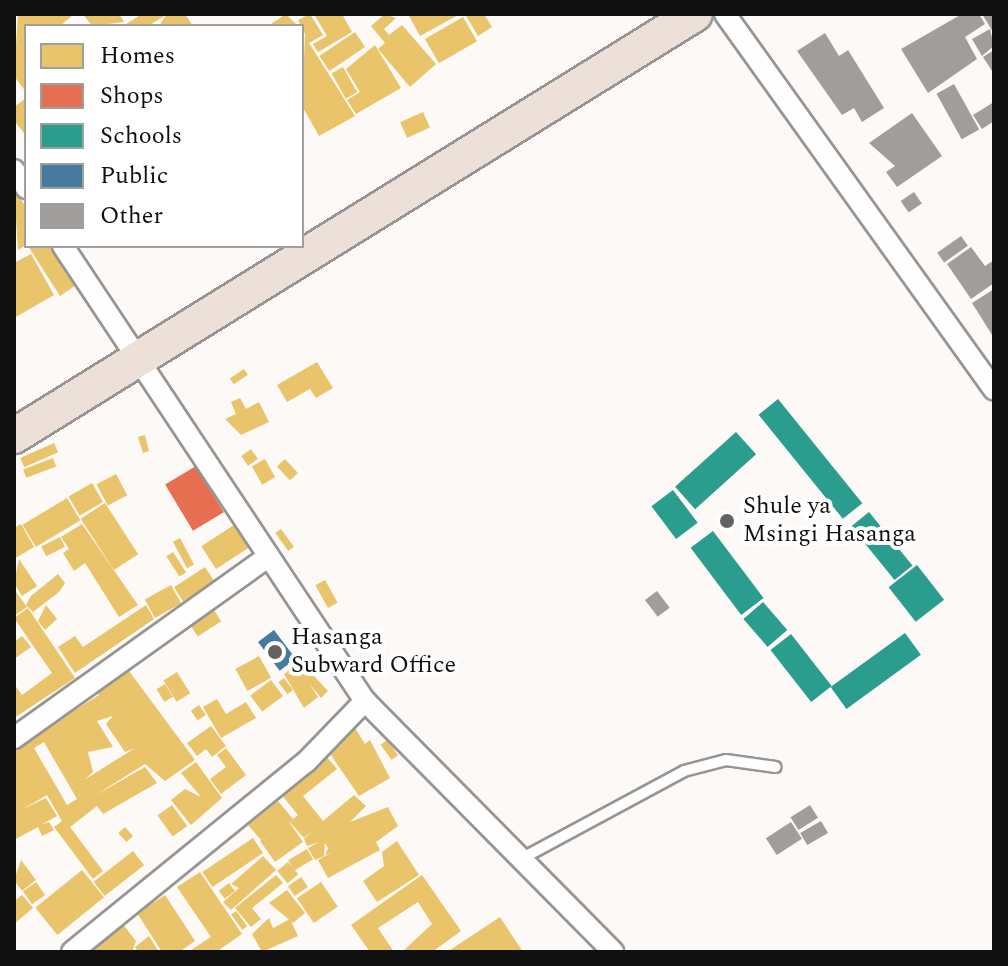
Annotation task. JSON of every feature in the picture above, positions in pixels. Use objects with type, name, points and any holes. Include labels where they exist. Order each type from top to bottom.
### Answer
[{"type":"highway","points":[[14,436],[135,364],[695,14]]},
{"type":"street","points":[[725,14],[994,390]]},
{"type":"street","points":[[64,248],[135,364],[365,701],[518,861],[613,952]]},
{"type":"street","points":[[14,738],[268,557]]},
{"type":"street","points":[[72,952],[306,762],[365,701]]},
{"type":"lane","points":[[518,861],[684,771],[726,760],[776,767]]},
{"type":"building: Homes","points":[[18,14],[74,14],[62,24],[24,24],[24,89],[14,76]]},
{"type":"building: Homes","points":[[83,14],[119,14],[124,22],[108,24],[90,24]]},
{"type":"building: Homes","points":[[142,14],[185,14],[192,24],[160,24],[166,15],[151,24],[126,24]]},
{"type":"building: Homes","points":[[286,14],[296,24],[271,24]]},
{"type":"building: Homes","points":[[310,14],[323,35],[309,43],[355,116],[319,136],[304,110],[305,34],[304,24],[298,20]]},
{"type":"building: Homes","points":[[314,14],[342,14],[352,32],[318,52],[313,44],[327,36]]},
{"type":"building: Homes","points":[[385,14],[396,18],[384,29],[389,35],[402,25],[436,64],[410,87],[378,49],[385,43],[371,26]]},
{"type":"building: Homes","points":[[408,14],[460,14],[420,36]]},
{"type":"building: Homes","points":[[465,14],[484,14],[492,27],[478,36]]},
{"type":"building: Homes","points":[[463,17],[477,41],[439,63],[425,39]]},
{"type":"building: Homes","points":[[355,32],[365,47],[329,71],[319,56]]},
{"type":"building: Homes","points":[[375,45],[401,88],[356,114],[347,100],[360,92],[346,69]]},
{"type":"building: Homes","points":[[343,67],[357,92],[346,99],[332,73]]},
{"type":"building: Homes","points":[[24,100],[24,133],[14,120],[14,107]]},
{"type":"building: Homes","points":[[423,112],[430,128],[407,138],[400,122]]},
{"type":"building: Homes","points":[[14,189],[24,204],[24,246],[18,250]]},
{"type":"building: Homes","points":[[29,248],[52,248],[75,286],[60,296]]},
{"type":"building: Homes","points":[[31,254],[54,295],[14,318],[14,263]]},
{"type":"building: Homes","points":[[317,362],[333,388],[316,398],[310,389],[287,402],[277,385]]},
{"type":"building: Homes","points":[[244,369],[248,375],[234,384],[230,379]]},
{"type":"building: Homes","points":[[240,398],[246,409],[259,402],[269,422],[241,435],[225,419],[236,414],[231,402]]},
{"type":"building: Homes","points":[[145,435],[149,451],[143,453],[138,437]]},
{"type":"building: Homes","points":[[54,443],[58,452],[24,467],[20,458]]},
{"type":"building: Homes","points":[[251,449],[258,459],[248,466],[241,456]]},
{"type":"building: Homes","points":[[53,458],[56,466],[26,478],[23,469]]},
{"type":"building: Homes","points":[[265,459],[275,477],[262,485],[252,466]]},
{"type":"building: Homes","points":[[285,459],[298,473],[290,480],[277,467]]},
{"type":"building: Homes","points":[[116,474],[127,495],[108,506],[97,484]]},
{"type":"building: Homes","points":[[92,483],[103,502],[80,516],[69,497]]},
{"type":"building: Homes","points":[[67,498],[80,520],[36,547],[22,525]]},
{"type":"building: Homes","points":[[105,503],[138,554],[114,570],[81,519]]},
{"type":"building: Homes","points":[[21,524],[34,547],[14,559],[14,528]]},
{"type":"building: Homes","points":[[82,524],[138,605],[119,617],[85,563],[74,571],[63,553],[69,549],[61,537]]},
{"type":"building: Homes","points":[[234,525],[249,548],[216,569],[201,546]]},
{"type":"building: Homes","points":[[281,529],[294,547],[288,551],[275,533]]},
{"type":"building: Homes","points":[[60,537],[65,547],[46,556],[41,547]]},
{"type":"building: Homes","points":[[180,538],[194,564],[187,568],[173,542]]},
{"type":"building: Homes","points":[[173,552],[186,572],[179,576],[166,556]]},
{"type":"building: Homes","points":[[19,559],[37,586],[22,596],[14,583]]},
{"type":"building: Homes","points":[[205,567],[214,581],[183,601],[174,587]]},
{"type":"building: Homes","points":[[58,574],[65,583],[59,592],[33,612],[26,605],[31,596]]},
{"type":"building: Homes","points":[[325,580],[338,603],[328,608],[315,585]]},
{"type":"building: Homes","points":[[171,585],[181,603],[155,618],[145,600]]},
{"type":"building: Homes","points":[[14,589],[27,607],[14,616]]},
{"type":"building: Homes","points":[[46,605],[57,619],[45,630],[38,621]]},
{"type":"building: Homes","points":[[146,605],[154,619],[75,673],[58,647],[75,636],[83,647]]},
{"type":"building: Homes","points":[[212,607],[221,621],[198,637],[189,622]]},
{"type":"building: Homes","points":[[28,608],[75,678],[14,718],[14,684],[22,695],[52,673],[14,618]]},
{"type":"building: Homes","points":[[22,636],[31,647],[14,659],[14,642]]},
{"type":"building: Homes","points":[[259,656],[271,678],[248,691],[235,669]]},
{"type":"building: Homes","points":[[302,659],[310,671],[325,665],[313,675],[328,691],[321,698],[309,683],[318,697],[304,708],[284,674],[292,668],[301,679],[292,666]]},
{"type":"building: Homes","points":[[126,667],[195,760],[165,781],[145,764],[94,796],[145,767],[157,783],[103,814],[97,806],[70,827],[103,871],[93,879],[54,827],[62,821],[47,795],[23,809],[46,798],[57,816],[41,825],[49,822],[54,830],[42,836],[38,827],[14,840],[14,748],[99,695],[94,688]],"holes":[[[113,716],[106,724],[125,752],[135,748],[84,780],[93,772],[88,752],[113,747],[97,721]],[[44,742],[77,799],[67,805],[34,748]]]},
{"type":"building: Homes","points":[[177,672],[190,693],[177,702],[163,680]]},
{"type":"building: Homes","points":[[284,678],[293,690],[287,694],[278,682]]},
{"type":"building: Homes","points":[[271,680],[283,696],[262,712],[250,696]]},
{"type":"building: Homes","points":[[165,684],[173,697],[164,702],[157,689]]},
{"type":"building: Homes","points":[[217,699],[226,714],[246,702],[256,718],[221,738],[203,707]]},
{"type":"building: Homes","points":[[199,705],[206,715],[198,721],[191,711]]},
{"type":"building: Homes","points":[[353,725],[365,744],[370,740],[390,778],[359,796],[324,745]]},
{"type":"building: Homes","points":[[211,726],[226,746],[212,757],[206,749],[197,756],[187,743]]},
{"type":"building: Homes","points":[[387,740],[398,755],[392,760],[381,745]]},
{"type":"building: Homes","points":[[226,748],[246,775],[221,794],[210,779],[226,767],[217,755]]},
{"type":"building: Homes","points":[[326,756],[337,769],[303,796],[323,821],[354,795],[366,806],[350,822],[388,807],[398,826],[376,842],[380,850],[328,878],[318,860],[332,852],[325,855],[328,848],[325,843],[324,856],[315,860],[308,848],[319,842],[307,846],[304,839],[311,832],[304,838],[288,820],[303,842],[275,862],[260,841],[280,827],[261,840],[248,825],[278,801],[293,819],[298,815],[280,793]]},
{"type":"building: Homes","points":[[196,762],[222,798],[191,825],[171,800],[185,789],[201,797],[181,773]]},
{"type":"building: Homes","points":[[172,805],[187,826],[173,837],[157,816]]},
{"type":"building: Homes","points":[[125,827],[133,836],[126,842],[118,833]]},
{"type":"building: Homes","points":[[253,838],[263,853],[212,887],[202,872]]},
{"type":"building: Homes","points":[[397,841],[419,875],[377,902],[363,881],[384,866],[382,852]]},
{"type":"building: Homes","points":[[307,849],[313,859],[294,871],[288,860]]},
{"type":"building: Homes","points":[[133,851],[144,865],[105,896],[94,882]]},
{"type":"building: Homes","points":[[263,856],[276,870],[231,910],[223,902],[239,888],[231,884]]},
{"type":"building: Homes","points":[[21,860],[36,880],[22,891],[14,880]]},
{"type":"building: Homes","points":[[288,862],[298,874],[288,883],[277,871]]},
{"type":"building: Homes","points":[[82,870],[104,897],[57,935],[35,908]]},
{"type":"building: Homes","points":[[200,872],[242,934],[216,952],[188,952],[211,937],[177,887]]},
{"type":"building: Homes","points":[[276,875],[283,883],[252,908],[261,919],[251,927],[235,908]]},
{"type":"building: Homes","points":[[422,875],[461,931],[432,952],[402,952],[432,924],[418,902],[378,928],[394,952],[370,952],[351,925]]},
{"type":"building: Homes","points":[[301,877],[308,887],[295,896],[288,886]]},
{"type":"building: Homes","points":[[36,882],[45,895],[32,904],[23,891]]},
{"type":"building: Homes","points":[[321,882],[338,907],[314,923],[297,898]]},
{"type":"building: Homes","points":[[229,883],[235,891],[225,899],[219,891]]},
{"type":"building: Homes","points":[[287,890],[305,913],[293,923],[269,903]]},
{"type":"building: Homes","points":[[22,895],[33,908],[14,924],[14,901]]},
{"type":"building: Homes","points":[[165,895],[195,941],[179,952],[162,952],[137,913]]},
{"type":"building: Homes","points":[[236,911],[247,926],[242,930],[231,915]]},
{"type":"building: Homes","points":[[500,917],[523,952],[447,952]]},
{"type":"building: Homes","points":[[269,918],[273,928],[290,919],[298,936],[262,952],[252,934]]},
{"type":"building: Homes","points":[[121,922],[136,941],[132,952],[81,952]]},
{"type":"building: Homes","points":[[149,936],[159,952],[138,952],[135,947]]},
{"type":"building: Shops","points":[[196,466],[224,512],[193,531],[165,485]]},
{"type":"building: Schools","points":[[778,399],[862,503],[843,519],[759,415]]},
{"type":"building: Schools","points":[[736,432],[756,454],[695,509],[675,487]]},
{"type":"building: Schools","points":[[673,490],[698,523],[676,539],[651,506]]},
{"type":"building: Schools","points":[[869,512],[912,566],[895,580],[851,526]]},
{"type":"building: Schools","points":[[713,531],[764,598],[741,615],[691,548]]},
{"type":"building: Schools","points":[[917,565],[944,600],[916,622],[889,587]]},
{"type":"building: Schools","points":[[763,602],[787,630],[768,647],[743,619]]},
{"type":"building: Schools","points":[[905,633],[921,655],[846,709],[831,687]]},
{"type":"building: Schools","points":[[791,634],[832,686],[811,702],[771,650]]},
{"type":"building: Public","points":[[274,630],[296,659],[280,671],[258,642]]},
{"type":"building: Other","points":[[962,14],[979,14],[985,24],[965,37],[977,59],[928,93],[901,49]]},
{"type":"building: Other","points":[[982,14],[994,14],[994,34],[987,22]]},
{"type":"building: Other","points":[[990,29],[994,46],[982,56],[972,39]]},
{"type":"building: Other","points":[[825,33],[839,56],[848,50],[884,108],[862,122],[854,108],[842,115],[797,51]]},
{"type":"building: Other","points":[[994,50],[994,74],[983,57]]},
{"type":"building: Other","points":[[954,84],[979,129],[962,139],[937,94]]},
{"type":"building: Other","points":[[994,102],[994,121],[982,129],[973,115]]},
{"type":"building: Other","points":[[912,113],[942,156],[897,187],[886,172],[895,166],[869,143]]},
{"type":"building: Other","points":[[914,192],[922,204],[909,213],[901,201]]},
{"type":"building: Other","points":[[961,236],[968,246],[944,262],[937,253]]},
{"type":"building: Other","points":[[971,247],[985,266],[994,260],[994,283],[971,299],[947,264]]},
{"type":"building: Other","points":[[994,289],[994,338],[972,303]]},
{"type":"building: Other","points":[[657,591],[670,608],[658,617],[645,600]]},
{"type":"building: Other","points":[[810,805],[818,818],[798,830],[790,817]]},
{"type":"building: Other","points":[[821,821],[828,833],[807,845],[800,833]]},
{"type":"building: Other","points":[[791,822],[802,839],[777,855],[766,838]]},
{"type":"place","name":"Shule ya Msingi Hasanga","points":[[727,521]]},
{"type":"place","name":"Hasanga Subward Office","points":[[275,652]]}]
